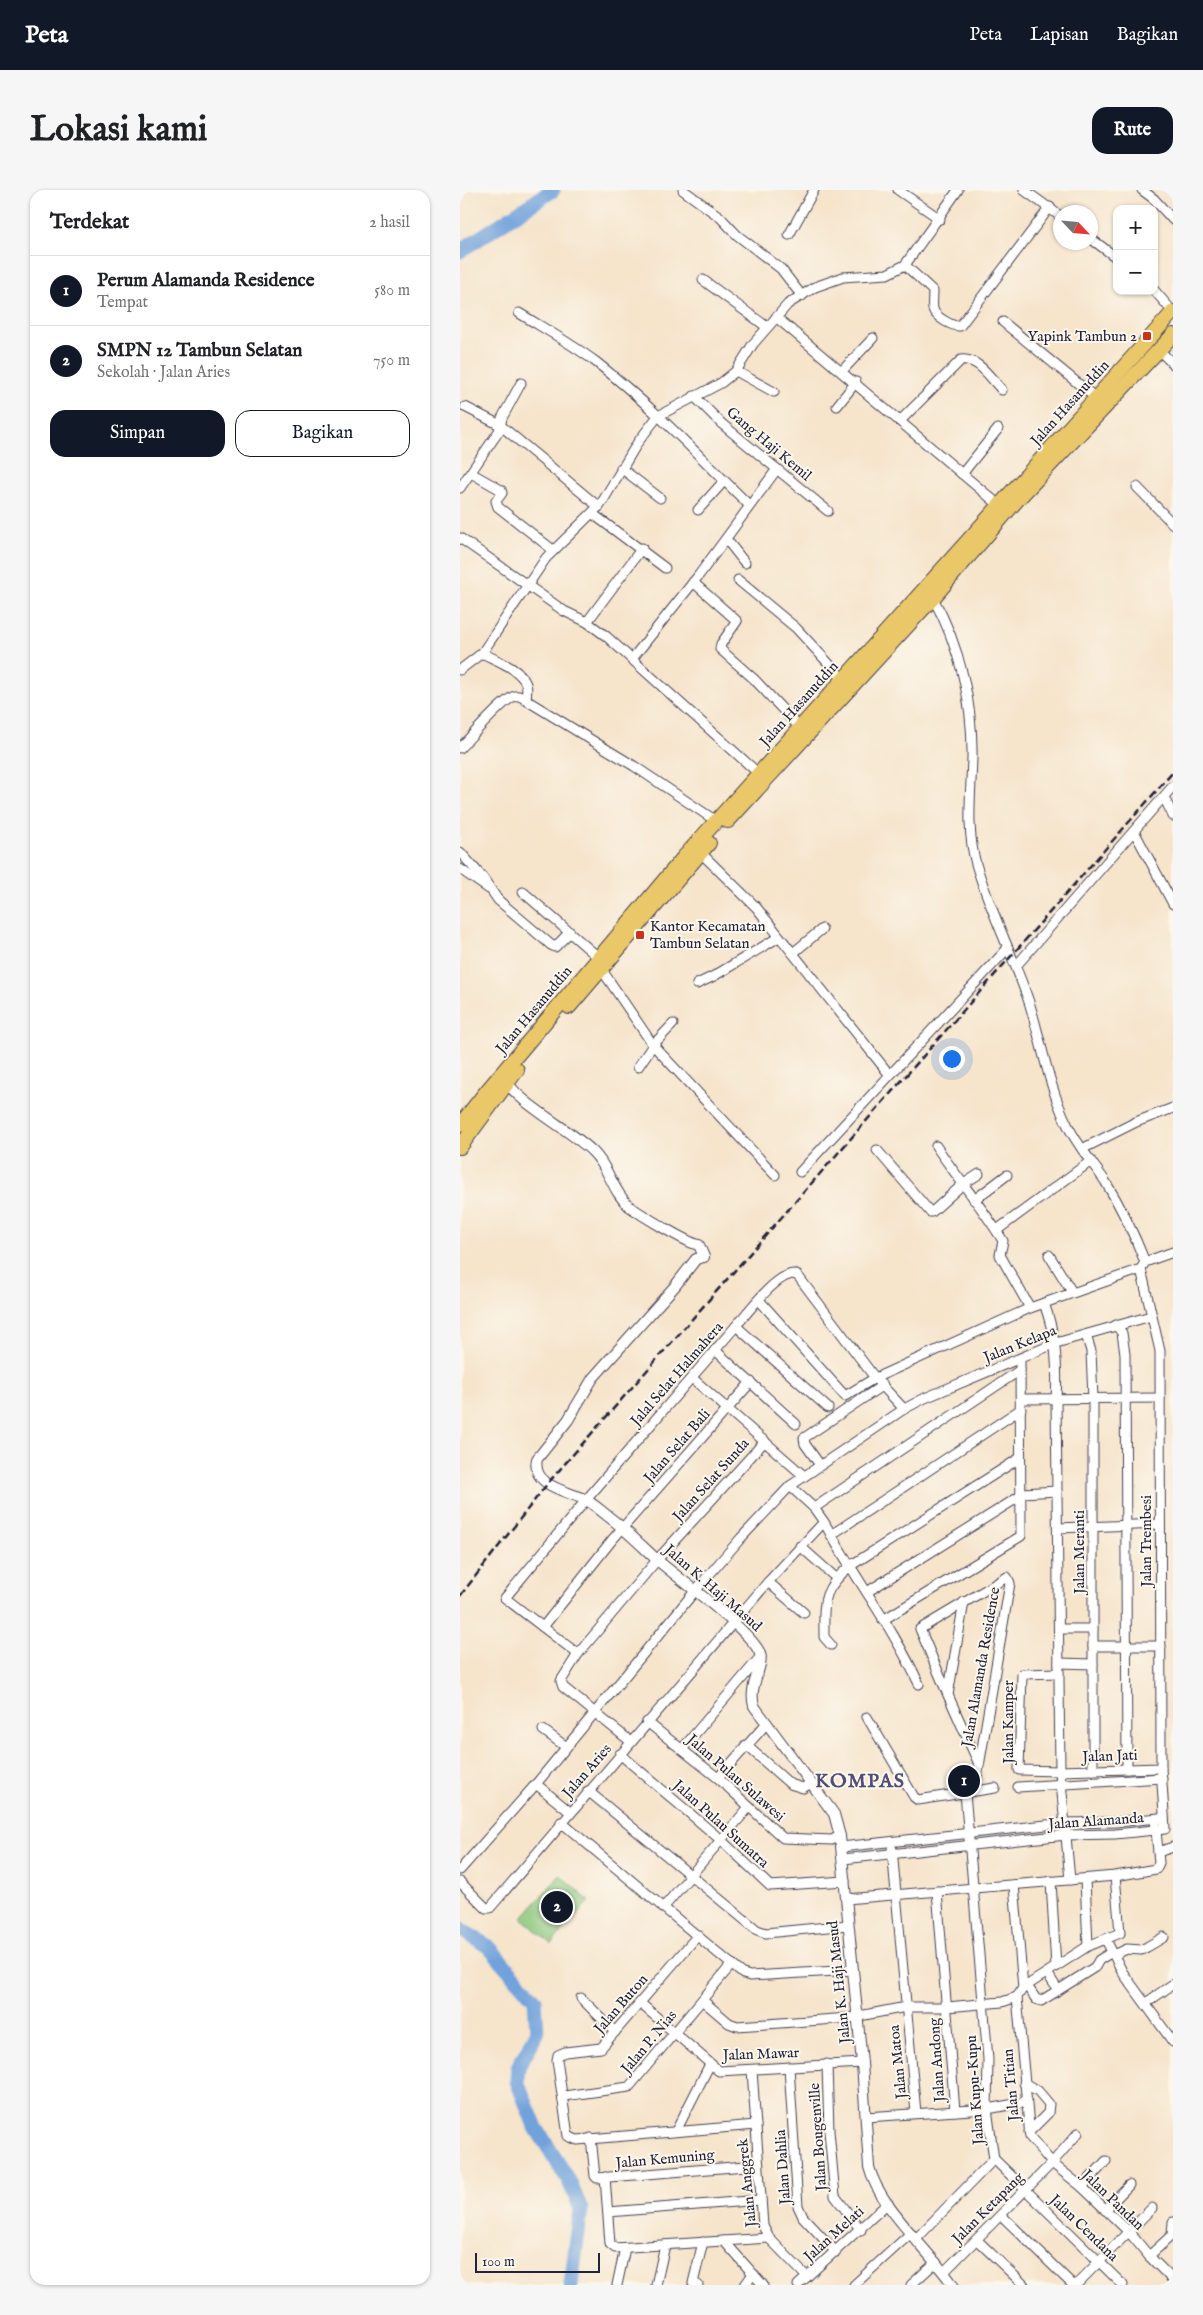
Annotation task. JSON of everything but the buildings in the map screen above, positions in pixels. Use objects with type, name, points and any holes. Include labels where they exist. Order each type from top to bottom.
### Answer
[{"type":"highway","name":"Jalan Hasanuddin","points":[[460,1125],[506,1077],[716,821],[758,773],[1173,312]]},
{"type":"highway","name":"Jalan Hasanuddin","points":[[600,964],[933,598],[1018,499],[1168,343]]},
{"type":"highway","name":"Jalan Hasanuddin","points":[[460,1147],[506,1077]]},
{"type":"street","points":[[683,190],[720,217],[737,235],[781,269],[802,296]]},
{"type":"street","points":[[790,235],[814,190]]},
{"type":"street","points":[[898,190],[940,219]]},
{"type":"street","points":[[460,670],[482,654],[553,550],[596,510],[621,468],[658,416],[721,383],[736,370],[767,327],[788,304],[815,288],[843,277],[887,274],[905,265],[940,219],[958,190]]},
{"type":"street","points":[[1024,190],[1053,210]]},
{"type":"street","points":[[1142,190],[1154,199],[1173,220]]},
{"type":"street","points":[[905,265],[933,291],[933,306],[936,314],[955,326],[960,326],[1050,208]]},
{"type":"street","points":[[1098,244],[1113,255]]},
{"type":"street","points":[[703,280],[767,327]]},
{"type":"street","points":[[1158,295],[1173,312]]},
{"type":"street","points":[[519,313],[596,362],[658,416],[749,506]]},
{"type":"street","points":[[776,317],[856,382],[1000,505]]},
{"type":"street","points":[[1003,322],[1096,399]]},
{"type":"street","points":[[842,371],[873,338]]},
{"type":"street","points":[[1168,343],[1173,364]]},
{"type":"street","points":[[900,421],[961,360],[970,359],[976,362],[1002,390]]},
{"type":"street","points":[[736,370],[774,392]]},
{"type":"street","points":[[837,406],[856,382]]},
{"type":"street","points":[[460,488],[495,437],[521,383]]},
{"type":"street","name":"Gang Haji Kemil","points":[[694,396],[722,424],[828,511]]},
{"type":"street","points":[[465,407],[500,425],[596,510],[666,568]]},
{"type":"street","points":[[962,474],[998,429]]},
{"type":"street","points":[[621,468],[660,498]]},
{"type":"street","points":[[632,658],[693,582],[777,469]]},
{"type":"street","points":[[471,473],[501,490],[502,493],[496,501],[498,507],[553,550]]},
{"type":"street","points":[[698,510],[724,481]]},
{"type":"street","points":[[1137,487],[1173,524]]},
{"type":"street","points":[[460,538],[572,617],[587,622],[632,658],[758,773]]},
{"type":"street","points":[[726,538],[745,563]]},
{"type":"street","points":[[587,622],[642,548]]},
{"type":"street","points":[[738,580],[796,628],[843,679]]},
{"type":"street","points":[[693,582],[736,621],[721,644],[720,650],[754,680],[800,728]]},
{"type":"street","name":"Jalan Trembesi","points":[[933,598],[948,626],[968,700],[972,742],[969,804],[971,840],[987,898],[1016,966],[1028,1001],[1049,1081],[1058,1106],[1068,1127],[1115,1198],[1143,1266],[1151,1316],[1160,1351],[1162,1778],[1160,1818],[1156,1830],[1158,1852]]},
{"type":"street","points":[[482,654],[508,666],[521,676],[526,684],[526,700]]},
{"type":"street","points":[[460,748],[514,696],[519,696],[642,771],[716,821]]},
{"type":"street","points":[[1016,966],[1173,786]]},
{"type":"street","points":[[1164,797],[1173,816]]},
{"type":"street","points":[[1134,831],[1173,904]]},
{"type":"street","points":[[460,852],[483,878],[490,890]]},
{"type":"street","points":[[701,853],[756,907],[888,1074]]},
{"type":"street","points":[[460,869],[490,890],[514,915],[551,945],[556,947],[570,932]]},
{"type":"street","points":[[523,892],[570,932],[600,964],[653,1044],[774,1175]]},
{"type":"street","points":[[793,953],[822,929]]},
{"type":"street","points":[[697,984],[732,966],[779,936]]},
{"type":"street","points":[[800,1172],[888,1074],[1008,948]]},
{"type":"street","points":[[638,1067],[653,1044],[673,1024]]},
{"type":"street","name":"Jalan K. Haji Masud","points":[[506,1077],[524,1099],[593,1151],[611,1183],[630,1206],[699,1246],[704,1257],[696,1259],[675,1286],[593,1378],[568,1420],[538,1459],[536,1466],[538,1474],[551,1486],[586,1500],[623,1528],[657,1560],[733,1623],[752,1641],[761,1656],[752,1694],[754,1706],[834,1814],[840,1836],[858,2016],[869,2167],[872,2178],[888,2203],[954,2285]]},
{"type":"street","points":[[1082,1149],[1136,1122],[1173,1108]]},
{"type":"street","points":[[936,1146],[962,1185],[1004,1241],[1000,1255],[1030,1308]]},
{"type":"street","points":[[877,1150],[930,1212],[962,1185],[980,1174]]},
{"type":"street","points":[[997,1230],[1090,1161]]},
{"type":"street","points":[[974,1200],[1006,1175]]},
{"type":"street","points":[[759,1300],[845,1396],[875,1378],[1030,1308],[1143,1266],[1173,1252]]},
{"type":"street","points":[[1049,1255],[1072,1292]]},
{"type":"street","name":"Jalal Selat Halmahera","points":[[543,1627],[505,1598],[586,1500],[715,1350],[759,1300],[786,1274],[794,1274],[875,1378]]},
{"type":"street","points":[[1044,1303],[1056,1343],[1058,1358],[1056,1399],[1060,1771],[1070,1880]]},
{"type":"street","name":"Jalan Kelapa","points":[[460,1870],[536,1784],[565,1746],[695,1591],[790,1486],[904,1409],[961,1382],[1020,1360],[1056,1343],[1151,1316]]},
{"type":"street","points":[[1116,1325],[1124,1343],[1127,1769]]},
{"type":"street","points":[[736,1326],[828,1408]]},
{"type":"street","name":"Jalan Meranti","points":[[1086,1335],[1092,1358],[1093,1399],[1093,1770]]},
{"type":"street","points":[[715,1350],[796,1424]]},
{"type":"street","points":[[883,1620],[1021,1536],[1020,1360]]},
{"type":"street","points":[[814,1508],[1020,1370]]},
{"type":"street","points":[[692,1378],[804,1476]]},
{"type":"street","points":[[875,1378],[904,1409]]},
{"type":"street","name":"Jalan Selat Bali","points":[[543,1627],[623,1528],[751,1382]]},
{"type":"street","points":[[820,1465],[805,1444],[804,1438],[882,1385]]},
{"type":"street","points":[[831,1535],[1021,1404],[1056,1399],[1160,1398]]},
{"type":"street","name":"Jalan Selat Sunda","points":[[595,1712],[561,1684],[578,1654],[657,1560],[765,1441]]},
{"type":"street","points":[[831,1645],[824,1637],[824,1600],[827,1590],[836,1578],[850,1566],[1020,1458]]},
{"type":"street","points":[[790,1486],[814,1508],[868,1592],[883,1620],[902,1647],[919,1684]]},
{"type":"street","points":[[868,1592],[1022,1494],[1057,1490]]},
{"type":"street","name":"Jalan Aries","points":[[460,1882],[486,1908],[490,1908],[630,1741],[768,1582],[823,1522]]},
{"type":"street","points":[[1058,1528],[1160,1524]]},
{"type":"street","points":[[800,1546],[836,1578]]},
{"type":"street","name":"Jalan Alamanda Residence","points":[[964,1602],[1004,1577],[1009,1578],[1010,1583],[988,1718],[978,1762],[975,1790]]},
{"type":"street","points":[[768,1582],[804,1613]]},
{"type":"street","points":[[948,1695],[964,1602]]},
{"type":"street","points":[[964,1602],[920,1629],[978,1762]]},
{"type":"street","points":[[543,1627],[578,1654]]},
{"type":"street","points":[[1059,1629],[1093,1629]]},
{"type":"street","points":[[1093,1646],[1127,1648],[1161,1646]]},
{"type":"street","points":[[683,1748],[761,1656]]},
{"type":"street","points":[[1059,1663],[1093,1664]]},
{"type":"street","name":"Jalan Kamper","points":[[1059,1673],[1022,1674],[1019,1770],[1060,1771]]},
{"type":"street","points":[[595,1712],[630,1741]]},
{"type":"street","points":[[866,1717],[914,1797],[923,1800],[996,1788]]},
{"type":"street","name":"Jalan Pulau Sulawesi","points":[[647,1722],[683,1748],[783,1838],[832,1840],[840,1836]]},
{"type":"street","points":[[718,1778],[767,1723]]},
{"type":"street","points":[[543,1730],[565,1746]]},
{"type":"street","points":[[746,1745],[790,1784],[804,1788],[811,1783]]},
{"type":"street","name":"Jalan Pulau Sumatra","points":[[620,1754],[720,1840],[770,1886],[845,1881]]},
{"type":"street","name":"Jalan Jati","points":[[1060,1771],[1161,1768]]},
{"type":"street","name":"Jalan Jati","points":[[1018,1787],[1162,1778]]},
{"type":"street","points":[[536,1784],[570,1812]]},
{"type":"street","points":[[588,1791],[760,1932],[848,1925]]},
{"type":"street","name":"Jalan Kupu-Kupu","points":[[965,1792],[988,2059],[987,2109],[994,2159],[1025,2191]]},
{"type":"street","points":[[662,1908],[749,1807]]},
{"type":"street","name":"Jalan Alamanda","points":[[841,1847],[1065,1822],[1115,1822],[1160,1818]]},
{"type":"street","points":[[561,1822],[743,1974],[750,1976],[853,1970]]},
{"type":"street","points":[[1115,1822],[1115,1834]]},
{"type":"street","name":"Jalan Alamanda","points":[[843,1859],[1066,1835],[1115,1834],[1156,1830]]},
{"type":"street","name":"Jalan Matoa","points":[[892,1841],[916,2113]]},
{"type":"street","points":[[846,1899],[1115,1876],[1158,1868],[1158,1852],[1173,1847]]},
{"type":"street","points":[[702,2000],[729,2023],[736,2026],[858,2016],[906,2007],[947,2007],[1002,2002],[1017,1997],[1025,1987],[1088,1946],[1120,1933],[1115,1876]]},
{"type":"street","points":[[1085,1879],[1088,1946]]},
{"type":"street","points":[[1051,1882],[1056,1967]]},
{"type":"street","points":[[1014,1884],[1025,1987],[1038,2001],[1095,1967],[1099,1960],[1127,1949],[1141,1950],[1164,1937]]},
{"type":"street","name":"Jalan Andong","points":[[937,1891],[954,2111]]},
{"type":"street","name":"Jalan Buton","points":[[564,2096],[557,2060],[558,2054],[599,2049],[698,1935]]},
{"type":"street","points":[[1106,1940],[1123,1973],[1173,2042]]},
{"type":"street","name":"Jalan P. Nias","points":[[564,2096],[628,2088],[732,1964]]},
{"type":"street","points":[[1047,1973],[1058,1990]]},
{"type":"street","points":[[1146,2003],[1173,1984]]},
{"type":"street","name":"Jalan Titian","points":[[1017,1997],[1029,2132],[1032,2140],[1052,2163]]},
{"type":"street","points":[[581,1998],[614,2032]]},
{"type":"street","name":"Jalan Mawar","points":[[640,2003],[716,2070],[724,2072],[862,2063]]},
{"type":"street","points":[[676,2131],[710,2064]]},
{"type":"street","name":"Jalan Bougenville","points":[[827,2064],[829,2131],[835,2196],[861,2230]]},
{"type":"street","name":"Jalan Dahlia","points":[[789,2067],[800,2212],[836,2252]]},
{"type":"street","name":"Jalan Anggrek","points":[[752,2070],[763,2226],[769,2238],[807,2277]]},
{"type":"street","points":[[1024,2084],[1038,2092],[1049,2104],[1048,2113],[1029,2132]]},
{"type":"street","points":[[564,2096],[568,2136],[577,2140],[756,2126]]},
{"type":"street","points":[[866,2117],[987,2109],[1026,2102]]},
{"type":"street","name":"Jalan Ketapang","points":[[944,2272],[1052,2163],[1078,2133]]},
{"type":"street","points":[[591,2138],[595,2176],[605,2178],[611,2246],[625,2248],[769,2238]]},
{"type":"street","points":[[854,2285],[914,2236],[994,2159]]},
{"type":"street","points":[[1082,2188],[1106,2161]]},
{"type":"street","name":"Jalan Pandan","points":[[1052,2163],[1129,2232],[1173,2280]]},
{"type":"street","name":"Jalan Kemuning","points":[[605,2178],[758,2165]]},
{"type":"street","points":[[1105,2210],[1130,2185]]},
{"type":"street","name":"Jalan Cendana","points":[[1025,2191],[1123,2285]]},
{"type":"street","points":[[608,2212],[761,2200]]},
{"type":"street","name":"Jalan Melati","points":[[798,2285],[861,2230],[888,2203]]},
{"type":"street","points":[[1001,2215],[1074,2285],[1152,2208]]},
{"type":"street","points":[[1149,2256],[1172,2235],[1173,2222]]},
{"type":"street","points":[[977,2240],[1024,2285]]},
{"type":"street","points":[[724,2241],[763,2285]]},
{"type":"street","points":[[698,2285],[693,2283],[703,2242]]},
{"type":"street","points":[[656,2285],[665,2245]]},
{"type":"street","points":[[617,2285],[625,2248]]},
{"type":"street","points":[[911,2285],[936,2262]]},
{"type":"street","points":[[745,2285],[753,2274]]},
{"type":"green space","points":[[560,1875],[589,1901],[551,1944],[522,1918]]},
{"type":"waterway","points":[[460,251],[553,190]]},
{"type":"waterway","points":[[460,1929],[489,1947],[535,2000],[537,2033],[518,2067],[517,2081],[535,2126],[569,2181],[581,2209],[571,2285]]},
{"type":"railway","points":[[460,1596],[548,1483],[1173,772]]},
{"type":"place","name":"Yapink Tambun 2","points":[[1147,336]]},
{"type":"place","name":"Kantor Kecamatan Tambun Selatan","points":[[640,935]]},
{"type":"place","name":"Perum Alamanda Residence","points":[[964,1781]]},
{"type":"place","name":"SMPN 12 Tambun Selatan","points":[[557,1907]]},
{"type":"district","name":"KOMPAS","points":[[860,1781]]}]
